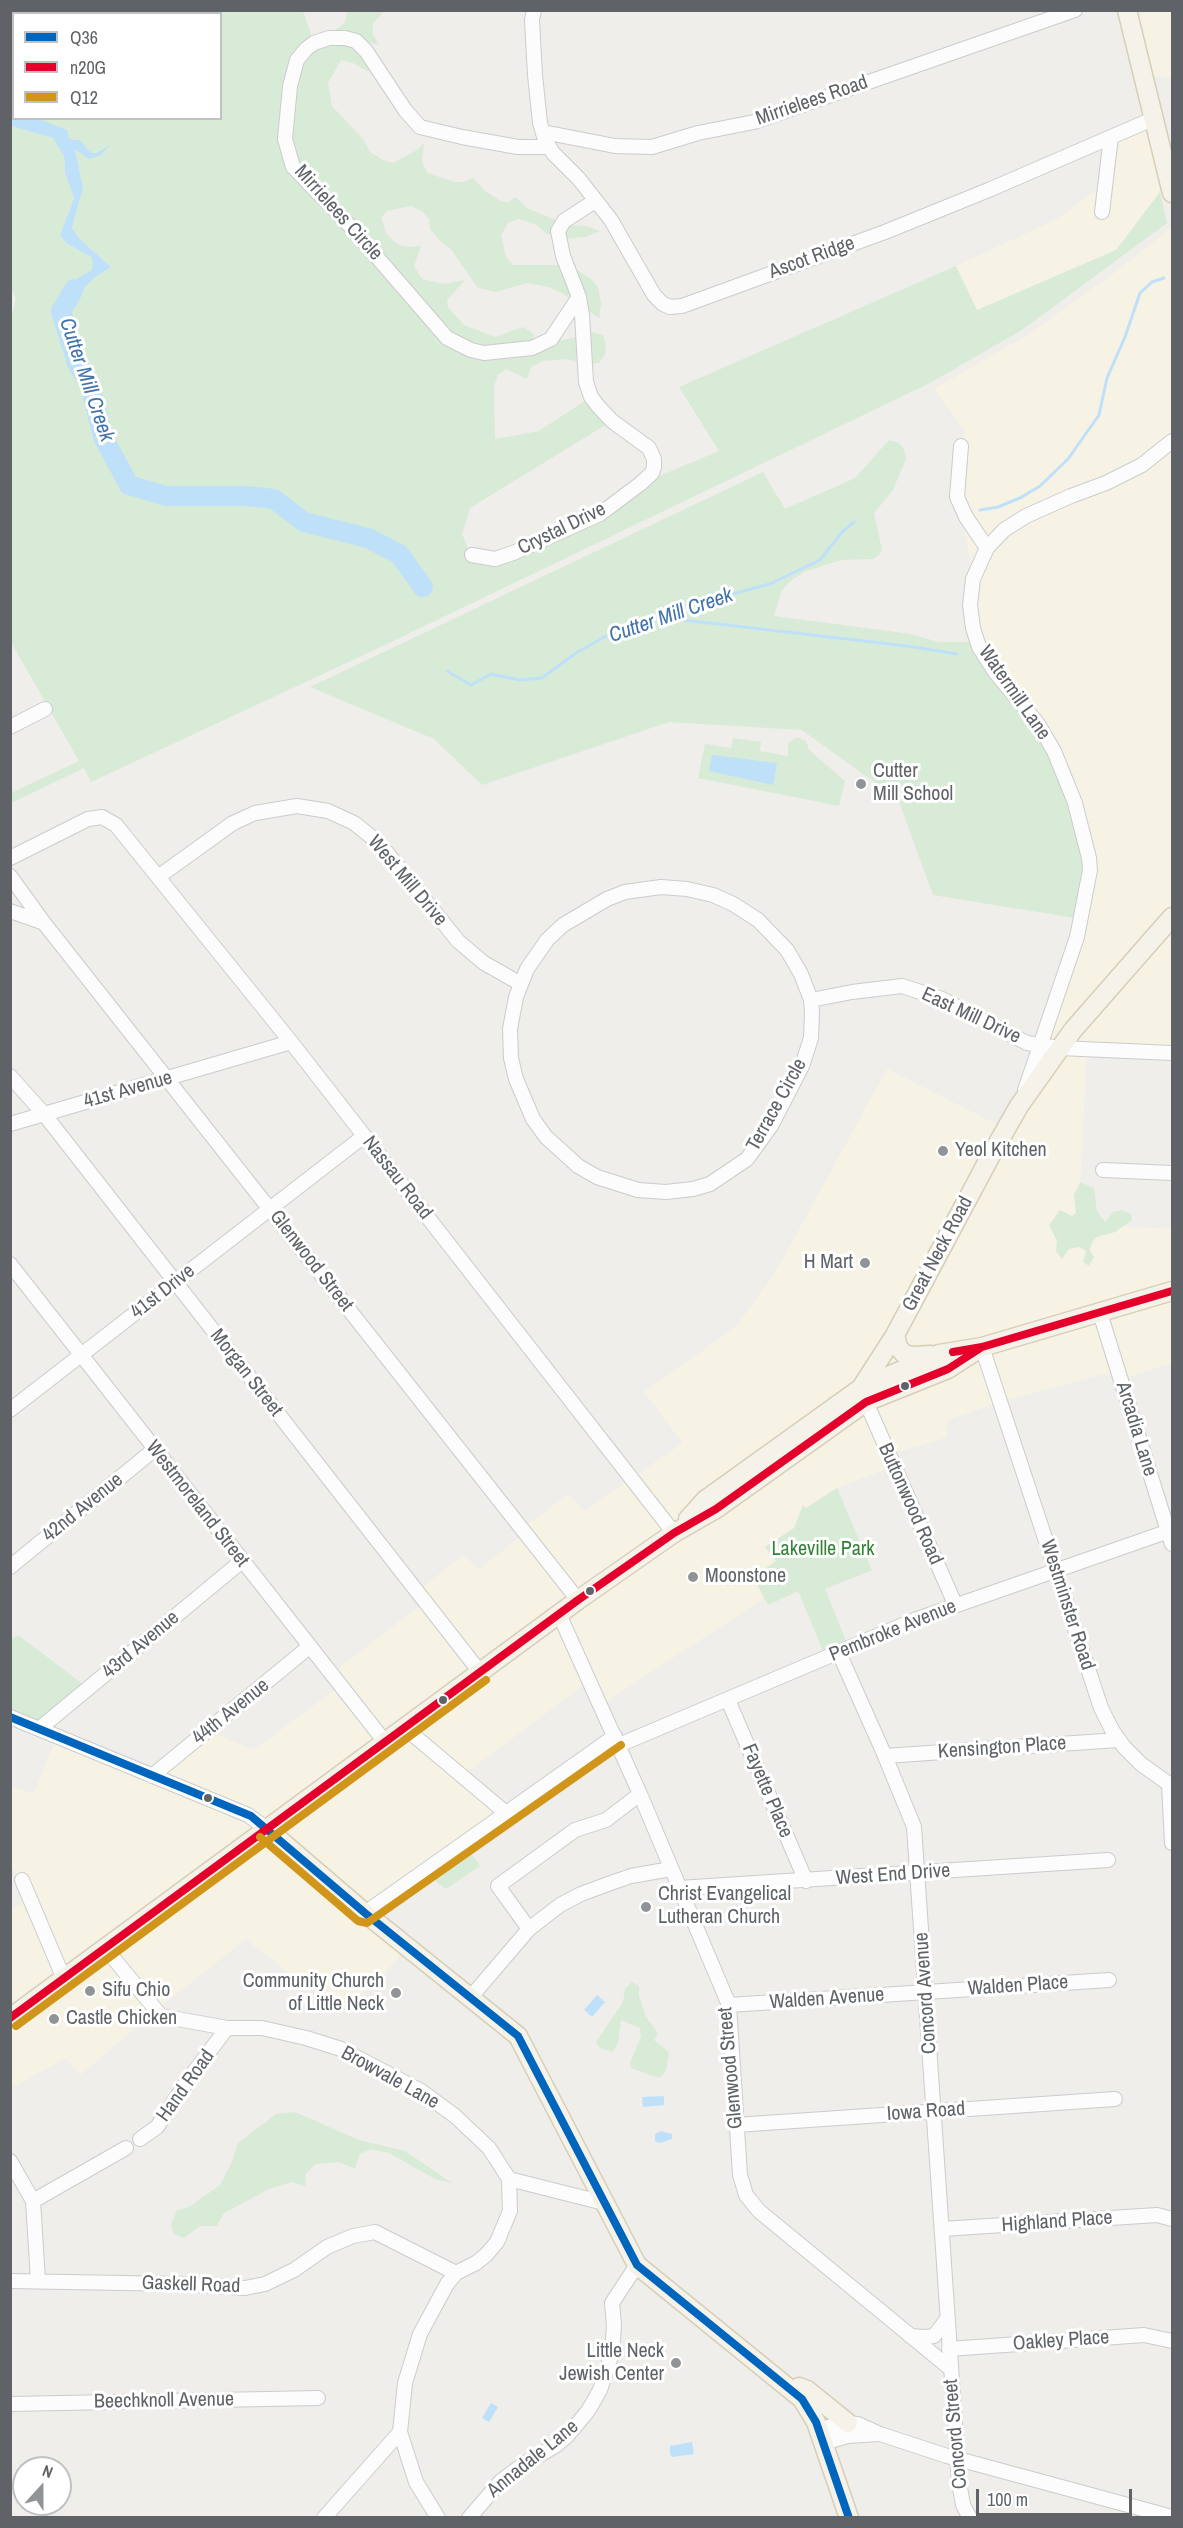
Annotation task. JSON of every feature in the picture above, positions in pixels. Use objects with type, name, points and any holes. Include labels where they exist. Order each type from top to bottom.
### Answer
[{"type":"main road","points":[[1127,10],[1173,193]]},
{"type":"main road","name":"Great Neck Road","points":[[864,1395],[984,1167],[1019,1106],[1079,1023],[1173,917]]},
{"type":"main road","points":[[895,1335],[898,1347],[904,1354],[920,1356],[939,1354],[982,1347],[1173,1291]]},
{"type":"main road","points":[[864,1395],[948,1369],[982,1347]]},
{"type":"main road","points":[[10,2018],[578,1600],[674,1533],[705,1500],[864,1395],[939,1354]]},
{"type":"main road","points":[[267,1829],[518,2036],[638,2265],[783,2381],[808,2407],[821,2437],[847,2515]]},
{"type":"main road","points":[[783,2381],[807,2390],[848,2423]]},
{"type":"street","name":"Ascot Ridge","points":[[534,10],[532,20],[534,64],[540,123],[549,147],[579,179],[611,220],[654,295],[663,303],[679,307],[885,232],[1155,118]]},
{"type":"street","name":"Mirrielees Road","points":[[543,132],[615,146],[652,147],[698,133],[754,122],[1075,10]]},
{"type":"street","name":"Mirrielees Circle","points":[[549,147],[518,147],[420,127],[405,110],[366,51],[356,41],[329,38],[314,43],[297,60],[290,86],[285,139],[293,166],[358,234],[447,338],[471,350],[484,353],[531,348],[551,339],[579,297]]},
{"type":"street","points":[[1102,212],[1111,137]]},
{"type":"street","points":[[579,297],[563,256],[558,231],[564,221],[595,201]]},
{"type":"street","name":"Crystal Drive","points":[[472,555],[495,559],[532,547],[600,514],[652,473],[654,459],[649,448],[612,421],[591,397],[586,382],[579,297]]},
{"type":"street","name":"Watermill Lane","points":[[1040,1046],[1077,937],[1090,870],[1089,858],[1075,803],[1054,751],[1038,724],[994,672],[978,647],[970,605],[973,579],[987,548],[1004,530],[1035,512],[1106,483],[1142,465],[1173,441]]},
{"type":"street","points":[[961,446],[957,497],[966,517],[987,548]]},
{"type":"street","points":[[10,727],[45,710]]},
{"type":"street","name":"West Mill Drive","points":[[158,877],[234,823],[255,813],[297,806],[328,811],[354,823],[379,843],[458,941],[484,963],[521,984]]},
{"type":"street","name":"Nassau Road","points":[[10,858],[88,819],[102,817],[116,825],[291,1042],[674,1533]]},
{"type":"street","name":"Glenwood Street","points":[[10,876],[44,923],[578,1600]]},
{"type":"street","name":"Terrace Circle","points":[[662,887],[687,889],[712,895],[733,904],[758,920],[787,950],[801,974],[811,1000],[811,1038],[802,1066],[759,1144],[747,1159],[710,1184],[693,1189],[666,1192],[638,1190],[597,1176],[561,1152],[533,1119],[519,1089],[512,1058],[510,1029],[521,984],[537,952],[563,925],[607,899],[625,892],[662,887]]},
{"type":"street","points":[[10,911],[44,923]]},
{"type":"street","name":"East Mill Drive","points":[[811,1000],[902,986],[942,999],[1016,1037],[1040,1046],[1173,1053]]},
{"type":"street","name":"41st Avenue","points":[[10,1124],[291,1042]]},
{"type":"street","name":"Great Neck Road","points":[[1019,1106],[1040,1046]]},
{"type":"street","name":"Morgan Street","points":[[10,1076],[44,1114],[480,1672]]},
{"type":"street","name":"41st Drive","points":[[10,1410],[364,1136]]},
{"type":"street","points":[[1103,1170],[1173,1173]]},
{"type":"street","name":"Westmoreland Street","points":[[10,1264],[386,1742]]},
{"type":"street","name":"Arcadia Lane","points":[[1100,1313],[1171,1535]]},
{"type":"street","name":"Westminster Road","points":[[982,1347],[1101,1708],[1118,1740],[1141,1764],[1171,1785],[1173,1843]]},
{"type":"street","name":"Buttonwood Road","points":[[864,1395],[955,1604]]},
{"type":"street","name":"42nd Avenue","points":[[10,1567],[155,1449]]},
{"type":"street","name":"Pembroke Avenue","points":[[365,1912],[506,1813],[617,1741],[728,1700],[955,1604],[1171,1535]]},
{"type":"street","name":"43rd Avenue","points":[[39,1729],[242,1561]]},
{"type":"street","name":"Glenwood Street","points":[[559,1614],[640,1794],[729,2006],[740,2175],[746,2195],[752,2203],[951,2369]]},
{"type":"street","name":"44th Avenue","points":[[152,1776],[309,1647]]},
{"type":"street","name":"Concord Avenue","points":[[839,1653],[913,1824],[949,2349]]},
{"type":"street","name":"Fayette Place","points":[[728,1700],[806,1881]]},
{"type":"street","points":[[10,1717],[251,1816],[267,1829]]},
{"type":"street","points":[[405,1728],[506,1813]]},
{"type":"street","name":"Kensington Place","points":[[885,1756],[1118,1740]]},
{"type":"street","points":[[529,1929],[498,1886],[575,1830],[606,1820],[640,1794]]},
{"type":"street","name":"West End Drive","points":[[679,1888],[1108,1860]]},
{"type":"street","points":[[470,1998],[529,1929],[548,1913],[581,1894],[631,1876],[671,1869]]},
{"type":"street","points":[[22,1880],[64,1979]]},
{"type":"street","name":"Browvale Lane","points":[[105,1948],[161,2016],[227,2028],[262,2028],[341,2049],[421,2091],[455,2116],[489,2148],[509,2179]]},
{"type":"street","name":"Walden Place","points":[[926,1992],[1109,1980]]},
{"type":"street","name":"Walden Avenue","points":[[729,2006],[926,1992]]},
{"type":"street","name":"Hand Road","points":[[140,2139],[157,2127],[188,2080],[227,2028]]},
{"type":"street","name":"Iowa Road","points":[[736,2125],[1115,2099]]},
{"type":"street","points":[[33,2201],[126,2148]]},
{"type":"street","points":[[10,2161],[33,2201],[38,2280]]},
{"type":"street","points":[[438,2517],[416,2482],[400,2433],[402,2402],[411,2360],[429,2313],[456,2273],[476,2263],[497,2242],[510,2211],[509,2179],[604,2203]]},
{"type":"street","name":"Highland Place","points":[[942,2229],[1157,2215],[1173,2219]]},
{"type":"street","name":"Gaskell Road","points":[[10,2281],[181,2284],[245,2288],[265,2284],[285,2275],[327,2247],[353,2236],[375,2232],[456,2273]]},
{"type":"street","name":"Annadale Lane","points":[[469,2517],[501,2481],[555,2446],[567,2436],[588,2411],[600,2390],[612,2353],[614,2325],[612,2303],[638,2265]]},
{"type":"street","points":[[910,2336],[934,2336],[947,2319]]},
{"type":"street","name":"Oakley Place","points":[[949,2349],[1144,2335],[1173,2341]]},
{"type":"street","name":"Concord Street","points":[[949,2349],[961,2494],[970,2517]]},
{"type":"street","name":"Beechknoll Avenue","points":[[10,2404],[318,2398]]},
{"type":"street","points":[[821,2437],[848,2423],[858,2424],[880,2434],[958,2459],[1173,2517]]},
{"type":"street","points":[[324,2517],[400,2433]]},
{"type":"street","points":[[821,2437],[880,2434]]},
{"type":"shaded area","points":[[1146,11],[1172,11],[1172,77],[1144,76],[1141,60],[1145,27],[1131,23]]},
{"type":"shaded area","points":[[1155,118],[1169,180],[1156,176],[1160,192],[1116,250],[977,310],[956,266],[1059,218],[1106,182],[1111,137]]},
{"type":"shaded area","points":[[1172,228],[1172,1053],[1087,1049],[1078,1225],[1172,1229],[1172,1363],[1121,1379],[1118,1370],[1000,1402],[947,1420],[947,1437],[889,1455],[893,1466],[837,1488],[806,1508],[803,1505],[794,1528],[765,1547],[777,1561],[753,1577],[764,1598],[601,1705],[589,1681],[462,1776],[505,1813],[365,1912],[407,1947],[376,1983],[340,2012],[296,1975],[294,1977],[246,1939],[156,2010],[80,2075],[66,2058],[11,2088],[10,1907],[31,1902],[22,1880],[11,1867],[11,1786],[34,1794],[57,1736],[152,1776],[208,1731],[254,1750],[340,1686],[331,1674],[425,1602],[417,1591],[464,1555],[478,1570],[525,1533],[522,1528],[569,1494],[584,1511],[683,1443],[644,1392],[736,1327],[778,1268],[887,1069],[1006,1129],[1079,931],[978,647],[973,579],[961,507],[961,446],[965,431],[934,389],[1026,336],[1117,271]]},
{"type":"green space","points":[[11,11],[303,11],[314,43],[340,27],[345,22],[348,11],[384,11],[373,24],[373,35],[379,45],[366,42],[360,49],[369,72],[353,63],[341,60],[328,83],[332,106],[363,139],[370,152],[393,163],[417,150],[424,143],[422,161],[427,173],[455,182],[464,182],[473,178],[485,191],[501,201],[507,203],[516,197],[527,208],[560,222],[586,226],[600,231],[585,237],[566,239],[552,236],[537,225],[519,219],[508,223],[501,235],[506,257],[513,265],[570,265],[591,279],[598,287],[601,304],[599,318],[562,293],[548,287],[527,283],[496,292],[478,288],[450,248],[430,229],[429,219],[422,211],[411,206],[387,211],[381,218],[387,235],[399,245],[421,246],[414,266],[422,279],[443,284],[465,280],[447,300],[448,307],[464,325],[495,337],[523,327],[534,334],[532,341],[542,342],[569,339],[592,332],[603,335],[606,344],[605,354],[599,363],[590,364],[565,359],[543,361],[531,367],[527,379],[506,369],[498,375],[494,385],[495,439],[539,431],[591,397],[612,421],[470,508],[462,534],[471,555],[479,557],[532,547],[640,484],[719,451],[679,387],[956,266],[977,310],[1116,250],[1160,192],[1167,223],[1022,330],[930,383],[385,645],[91,782],[84,768],[11,803],[11,793],[79,761],[11,642],[10,324],[16,298],[11,290],[11,126],[53,138],[64,156],[65,173],[74,198],[60,235],[66,243],[91,257],[93,262],[92,270],[63,309],[93,279],[111,267],[80,239],[72,228],[83,188],[75,148],[89,159],[107,146],[91,153],[80,140],[69,139],[41,120],[222,120],[222,12],[12,12],[11,69]]},
{"type":"green space","points":[[889,440],[899,443],[904,449],[906,459],[893,490],[874,513],[882,550],[880,554],[873,559],[841,560],[804,572],[789,582],[781,592],[774,616],[911,634],[938,642],[977,642],[1038,724],[1089,858],[1081,919],[933,895],[898,799],[802,730],[669,722],[482,785],[434,739],[310,687],[763,472],[785,509],[855,478]]},
{"type":"green space","points":[[797,737],[806,741],[809,750],[845,781],[839,806],[698,778],[705,744],[731,748],[733,738],[761,742],[760,751],[788,756],[788,743]]},
{"type":"green space","points":[[1080,1182],[1094,1188],[1097,1211],[1105,1222],[1113,1212],[1122,1210],[1131,1214],[1132,1218],[1115,1232],[1097,1237],[1092,1242],[1090,1250],[1094,1257],[1089,1266],[1083,1262],[1086,1251],[1079,1247],[1069,1249],[1062,1259],[1056,1251],[1057,1241],[1049,1225],[1060,1210],[1072,1216],[1076,1213],[1074,1195]]},
{"type":"green space","name":"Lakeville Park","points":[[837,1488],[872,1570],[825,1589],[849,1648],[826,1658],[798,1591],[768,1605],[753,1577],[776,1561],[765,1547],[794,1528],[803,1505],[806,1508]]},
{"type":"green space","points":[[18,1635],[88,1688],[39,1729],[11,1717],[10,1640]]},
{"type":"green space","points":[[468,1849],[480,1866],[446,1889],[429,1876]]},
{"type":"green space","points":[[632,1982],[639,1986],[639,1996],[646,2017],[658,2033],[654,2040],[669,2052],[666,2071],[659,2078],[631,2068],[630,2063],[641,2037],[640,2028],[621,2020],[618,2043],[613,2052],[600,2048],[596,2042],[623,2002],[625,1989]]},
{"type":"green space","points":[[295,2112],[359,2140],[405,2151],[452,2183],[435,2179],[389,2153],[371,2149],[360,2154],[355,2169],[339,2162],[316,2164],[305,2174],[306,2187],[293,2182],[269,2189],[224,2213],[217,2226],[200,2226],[184,2238],[174,2234],[171,2224],[177,2210],[189,2207],[220,2185],[232,2162],[238,2143],[276,2114]]},
{"type":"water","points":[[10,108],[12,109],[12,120],[42,120],[67,130],[69,139],[80,140],[91,153],[96,153],[110,145],[101,155],[89,159],[75,149],[83,188],[72,228],[80,239],[111,267],[93,279],[61,311],[78,278],[92,270],[93,262],[91,257],[66,243],[60,235],[74,198],[65,173],[64,156],[53,138],[11,126]]},
{"type":"water","points":[[712,755],[777,763],[773,785],[709,771]]},
{"type":"water","points":[[597,1995],[605,2002],[592,2017],[584,2010]]},
{"type":"water","points":[[664,2096],[664,2105],[643,2107],[642,2097]]},
{"type":"water","points":[[661,2131],[672,2134],[672,2139],[660,2143],[655,2141],[655,2134]]},
{"type":"water","points":[[491,2403],[498,2407],[489,2422],[482,2418]]},
{"type":"water","points":[[692,2442],[694,2454],[672,2457],[670,2454],[670,2446]]},
{"type":"waterway","name":"Cutter Mill Creek","points":[[980,510],[998,507],[1020,498],[1040,486],[1068,459],[1099,415],[1107,378],[1125,337],[1140,293],[1152,282],[1164,278]]},
{"type":"waterway","name":"Cutter Mill Creek","points":[[74,289],[61,311],[77,363],[90,385],[103,437],[129,485],[166,496],[245,496],[274,499],[304,522],[368,538],[399,554],[423,587]]},
{"type":"waterway","name":"Cutter Mill Creek","points":[[447,671],[471,685],[491,674],[520,680],[542,678],[576,653],[615,631],[683,607],[770,584],[820,560],[842,532],[854,522]]},
{"type":"waterway","points":[[658,617],[957,654]]},
{"type":"transit line","name":"n20G","points":[[953,1352],[982,1347],[1172,1291]]},
{"type":"transit line","name":"n20G","points":[[10,2018],[578,1600],[674,1533],[716,1509],[866,1402],[948,1369],[982,1347]]},
{"type":"transit line","name":"Q12","points":[[16,2026],[486,1680]]},
{"type":"transit line","name":"Q36","points":[[10,1717],[251,1816],[365,1913],[518,2036],[637,2265],[802,2399],[816,2422],[849,2518]]},
{"type":"transit line","name":"Q12","points":[[260,1837],[358,1921],[367,1923],[621,1745]]},
{"type":"place","name":"Cutter Mill School","points":[[861,784]]},
{"type":"place","name":"Yeol Kitchen","points":[[943,1151]]},
{"type":"place","name":"H Mart","points":[[865,1263]]},
{"type":"place","name":"Moonstone","points":[[693,1577]]},
{"type":"place","name":"Christ Evangelical Lutheran Church","points":[[646,1907]]},
{"type":"place","name":"Sifu Chio","points":[[90,1991]]},
{"type":"place","name":"Community Church of Little Neck","points":[[396,1993]]},
{"type":"place","name":"Castle Chicken","points":[[54,2019]]},
{"type":"place","name":"Little Neck Jewish Center","points":[[676,2363]]}]
